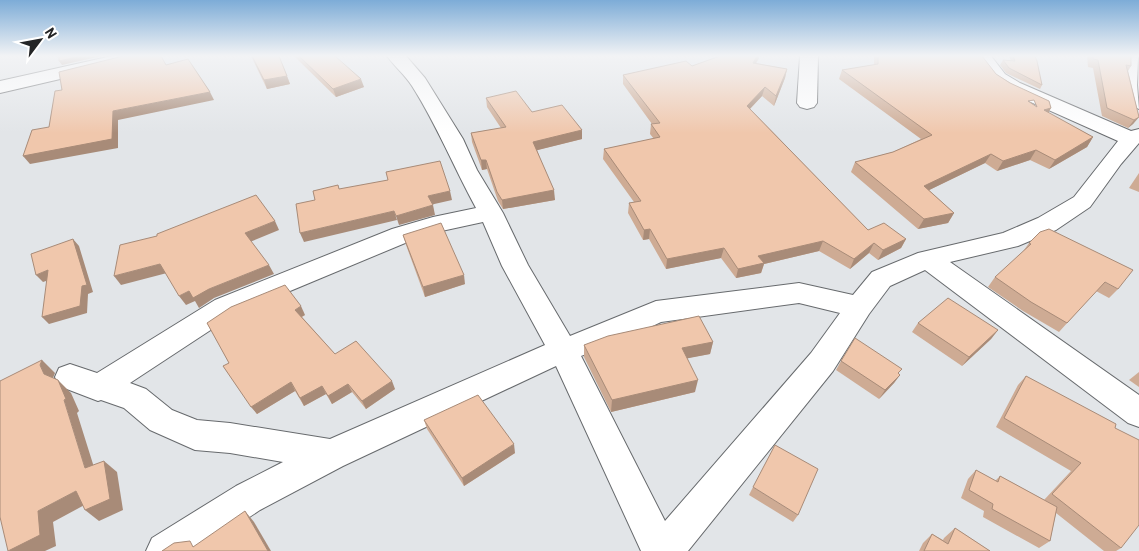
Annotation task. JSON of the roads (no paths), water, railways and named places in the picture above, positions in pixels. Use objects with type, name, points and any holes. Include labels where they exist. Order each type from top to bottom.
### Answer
[{"type":"street","points":[[0,87],[23,82]]},
{"type":"street","points":[[419,82],[453,139],[466,170],[491,213],[515,266],[563,350],[660,551]]},
{"type":"street","points":[[807,104],[808,82]]},
{"type":"street","points":[[664,551],[822,362],[881,279],[927,259],[1009,240],[1047,224],[1082,202],[1113,159],[1135,137],[1013,87],[1005,82]]},
{"type":"street","points":[[331,455],[230,438],[195,435],[160,420],[135,398],[84,383],[225,307],[401,235],[433,225],[491,213]]},
{"type":"street","points":[[927,259],[1139,413]]},
{"type":"street","points":[[165,551],[248,498],[331,455],[563,350],[613,332],[656,312],[799,293],[859,308]]},
{"type":"lane","points":[[1132,82],[1139,106]]}]
